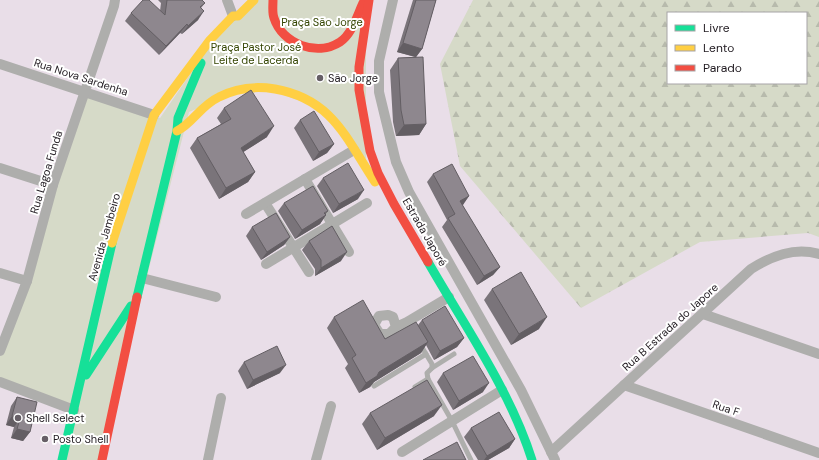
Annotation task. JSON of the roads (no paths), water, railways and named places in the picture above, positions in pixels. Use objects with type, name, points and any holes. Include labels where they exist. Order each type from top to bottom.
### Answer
[{"type":"main road","points":[[102,460],[137,298],[177,131],[178,118],[210,40],[233,16],[238,16],[254,0]]},
{"type":"main road","points":[[273,0],[275,19],[281,31],[293,42],[304,47],[317,49],[330,47],[339,43],[347,36],[364,0]]},
{"type":"main road","name":"Estrada Japoré","points":[[369,0],[359,67],[360,90],[370,151],[378,173],[394,204],[502,390],[524,435],[532,460]]},
{"type":"main road","name":"Avenida Jambeiro","points":[[62,460],[81,383],[109,253],[154,115],[210,40]]},
{"type":"main road","points":[[177,131],[184,128],[204,105],[226,93],[248,88],[278,89],[294,93],[314,101],[326,110],[338,124],[379,188],[394,204]]},
{"type":"main road","points":[[81,383],[137,298]]},
{"type":"street","name":"Rua Lagoa Funda","points":[[0,351],[27,281],[53,185],[115,0]]},
{"type":"street","points":[[227,0],[233,16]]},
{"type":"street","points":[[392,0],[379,61],[379,92],[396,162],[409,192],[521,390],[553,456]]},
{"type":"street","name":"Rua Nova Sardenha","points":[[0,64],[154,115]]},
{"type":"street","points":[[246,214],[354,150]]},
{"type":"street","points":[[0,168],[53,185]]},
{"type":"street","points":[[305,180],[349,252]]},
{"type":"street","points":[[265,203],[309,272]]},
{"type":"street","points":[[266,264],[294,248],[331,223],[367,203]]},
{"type":"street","name":"Rua B Estrada do Japore","points":[[553,456],[624,385],[751,269],[764,261],[782,254],[796,251],[809,251],[819,254]]},
{"type":"street","points":[[0,273],[27,281]]},
{"type":"street","points":[[142,278],[216,297]]},
{"type":"street","points":[[396,327],[409,326],[449,297]]},
{"type":"street","points":[[703,314],[819,354]]},
{"type":"street","points":[[0,382],[74,410]]},
{"type":"street","name":"Rua F","points":[[624,385],[819,453]]},
{"type":"street","points":[[402,452],[502,390]]},
{"type":"street","points":[[208,460],[221,398]]},
{"type":"street","points":[[316,460],[331,406]]},
{"type":"lane","points":[[418,342],[432,364],[432,368]]},
{"type":"lane","points":[[374,386],[426,354]]},
{"type":"lane","points":[[454,354],[432,368],[427,373],[428,379],[452,421],[471,460]]},
{"type":"lane","points":[[409,391],[428,379]]},
{"type":"place","name":"São Jorge","points":[[320,78]]},
{"type":"place","name":"Shell Select","points":[[18,418]]},
{"type":"place","name":"Posto Shell","points":[[45,439]]},
{"type":"park label","name":"Praça São Jorge","points":[[322,22]]},
{"type":"park label","name":"Praça Pastor José Leite de Lacerda","points":[[256,53]]}]
